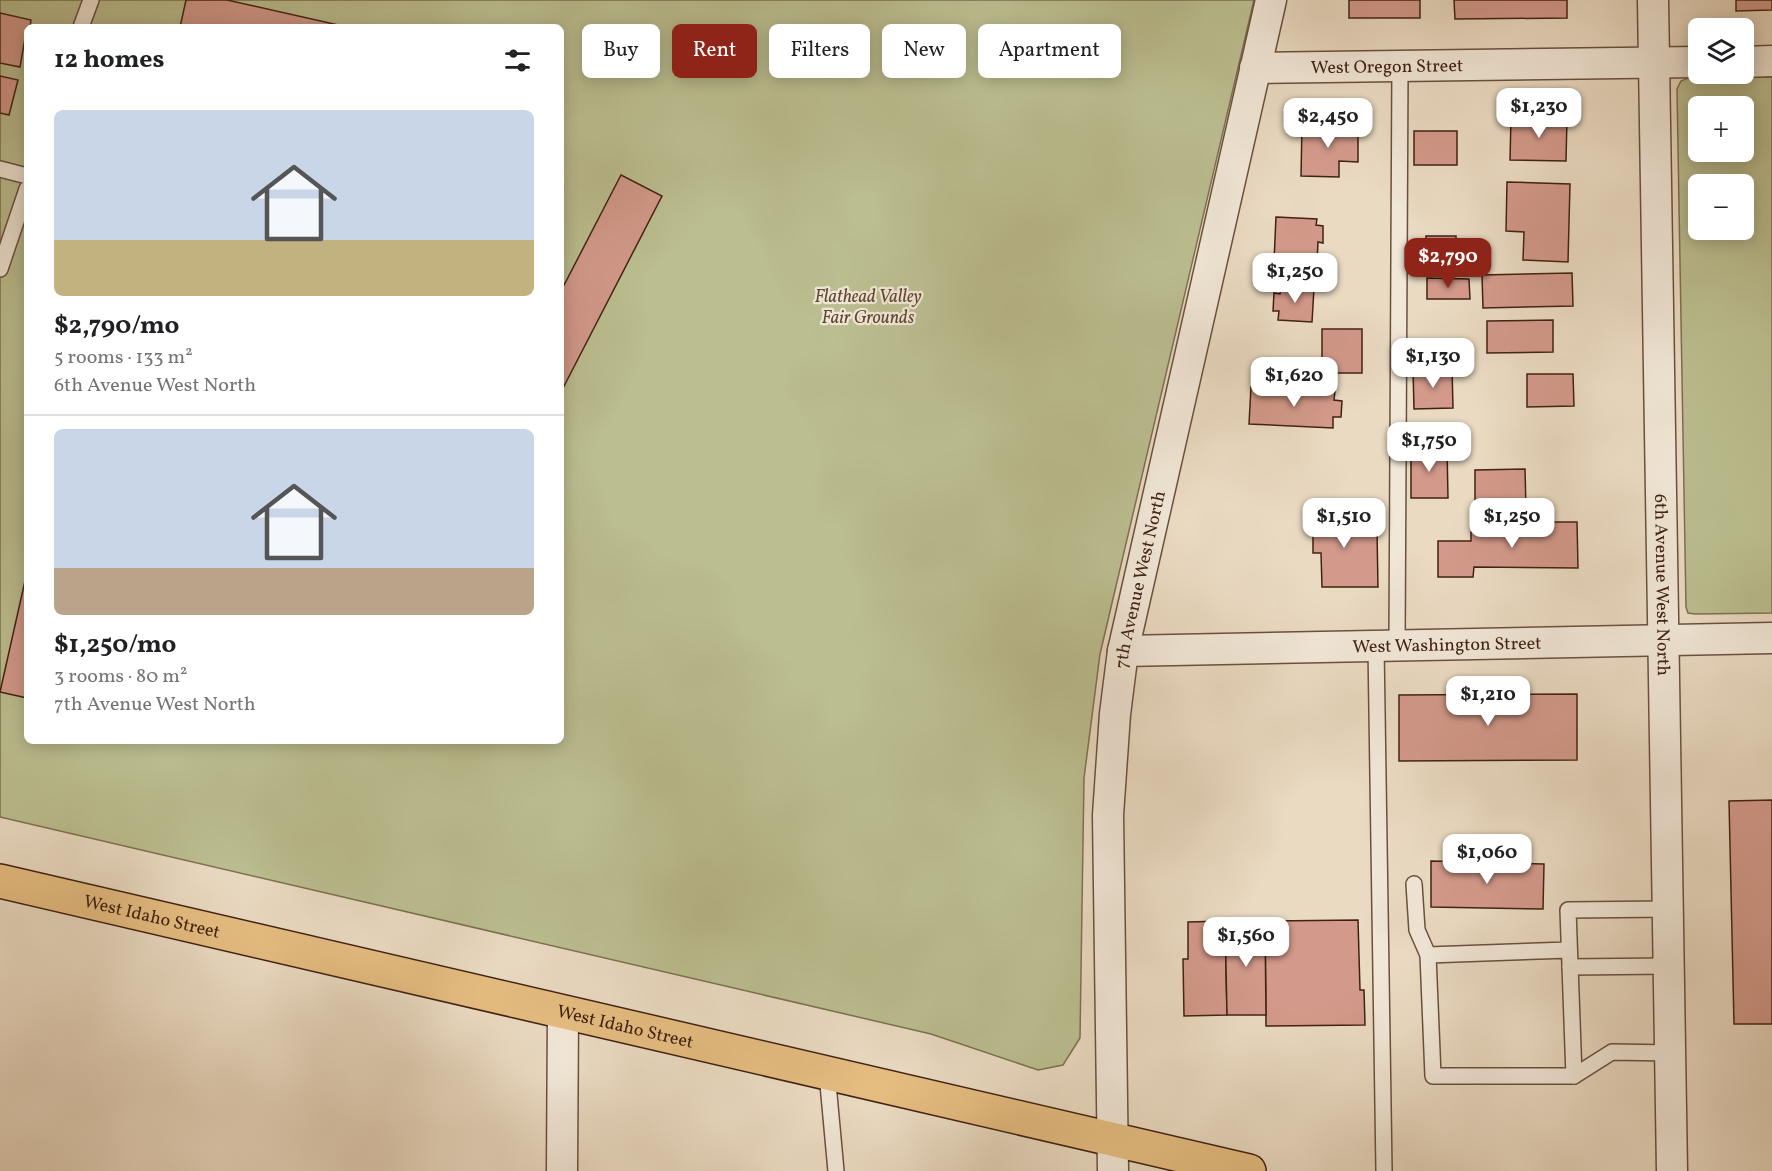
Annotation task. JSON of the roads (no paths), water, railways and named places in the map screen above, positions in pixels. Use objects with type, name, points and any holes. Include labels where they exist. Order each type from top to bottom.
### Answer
[{"type":"highway","name":"West Idaho Street","points":[[0,881],[1249,1171]]},
{"type":"street","name":"7th Avenue West North","points":[[1113,1171],[1108,815],[1115,714],[1123,651],[1271,0]]},
{"type":"street","name":"6th Avenue West North","points":[[1653,0],[1672,1171]]},
{"type":"street","name":"West Oregon Street","points":[[1255,68],[1688,62]]},
{"type":"street","points":[[1754,62],[1772,62]]},
{"type":"street","name":"West Washington Street","points":[[1123,651],[1772,638]]},
{"type":"street","points":[[562,1171],[563,1012]]},
{"type":"lane","points":[[82,24],[91,0]]},
{"type":"lane","points":[[1384,1171],[1387,646],[1400,66]]},
{"type":"lane","points":[[0,169],[24,175]]},
{"type":"lane","points":[[0,269],[24,198]]},
{"type":"lane","points":[[1414,884],[1417,930],[1428,955],[1433,1076],[1574,1076],[1612,1052],[1671,1053]]},
{"type":"lane","points":[[1574,1076],[1568,910],[1668,909]]},
{"type":"lane","points":[[1428,955],[1569,950]]},
{"type":"lane","points":[[1570,967],[1670,966]]},
{"type":"lane","points":[[827,1072],[836,1171]]},
{"type":"park label","name":"Flathead Valley Fair Grounds","points":[[868,306]]}]
